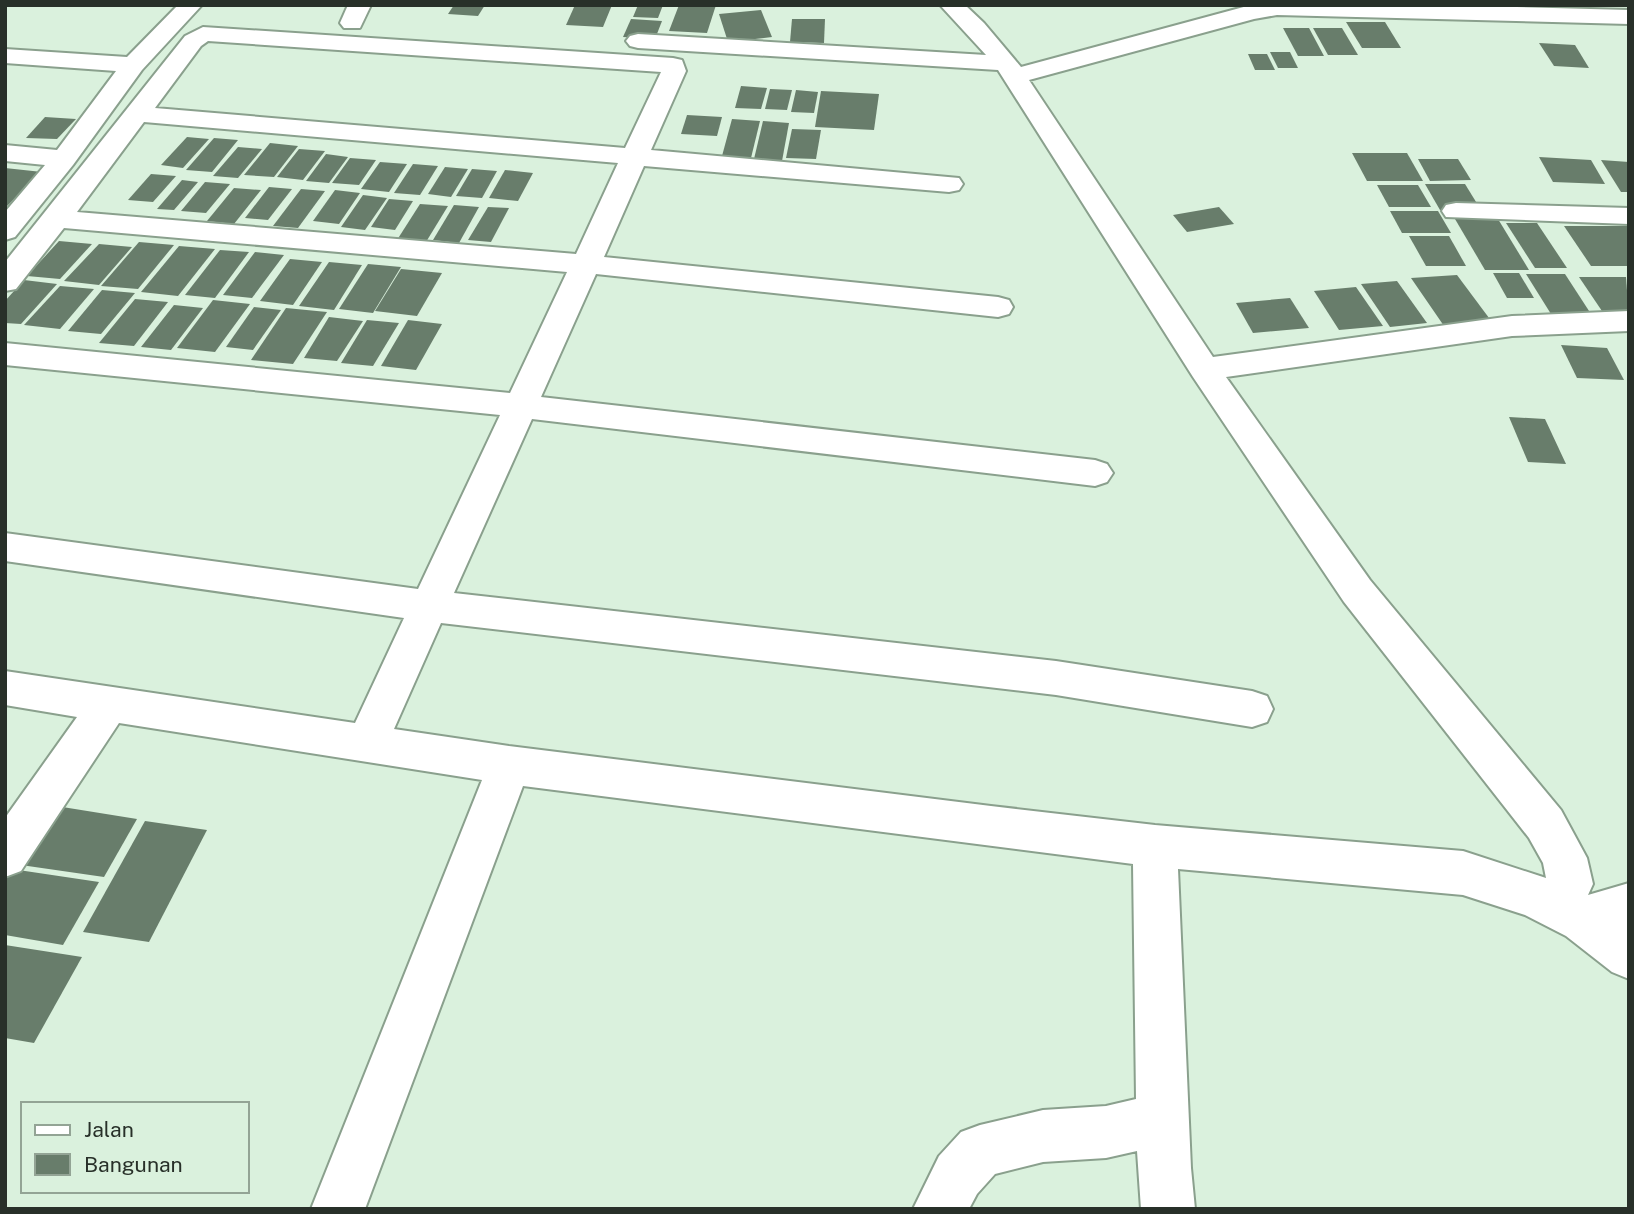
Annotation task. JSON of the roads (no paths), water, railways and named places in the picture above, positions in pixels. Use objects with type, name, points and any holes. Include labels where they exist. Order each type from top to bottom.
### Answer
[{"type":"street","points":[[951,5],[976,28],[1011,69],[1204,369],[1357,592],[1545,824],[1564,858],[1570,884],[1570,915]]},
{"type":"street","points":[[5,231],[64,159],[133,65],[188,9],[356,14],[1011,69],[1277,8],[1629,17]]},
{"type":"street","points":[[5,282],[57,219],[193,41],[203,34],[673,65],[674,71],[366,744]]},
{"type":"street","points":[[5,56],[133,65]]},
{"type":"street","points":[[137,114],[949,184]]},
{"type":"street","points":[[5,153],[64,159]]},
{"type":"street","points":[[1456,211],[1629,216]]},
{"type":"street","points":[[57,219],[586,264],[998,307]]},
{"type":"street","points":[[1204,369],[1512,326],[1629,321]]},
{"type":"street","points":[[5,354],[521,406],[1095,472]]},
{"type":"street","points":[[5,547],[429,606],[1056,678],[1252,709]]},
{"type":"street","points":[[5,688],[509,765],[1155,846],[1463,873],[1538,897],[1629,955]]},
{"type":"street","points":[[5,856],[110,703]]},
{"type":"street","points":[[338,1209],[509,765]]},
{"type":"street","points":[[1155,846],[1168,1209]]},
{"type":"street","points":[[1570,915],[1629,905]]},
{"type":"street","points":[[940,1209],[958,1175],[980,1151],[1043,1136],[1106,1132],[1163,1119]]}]
